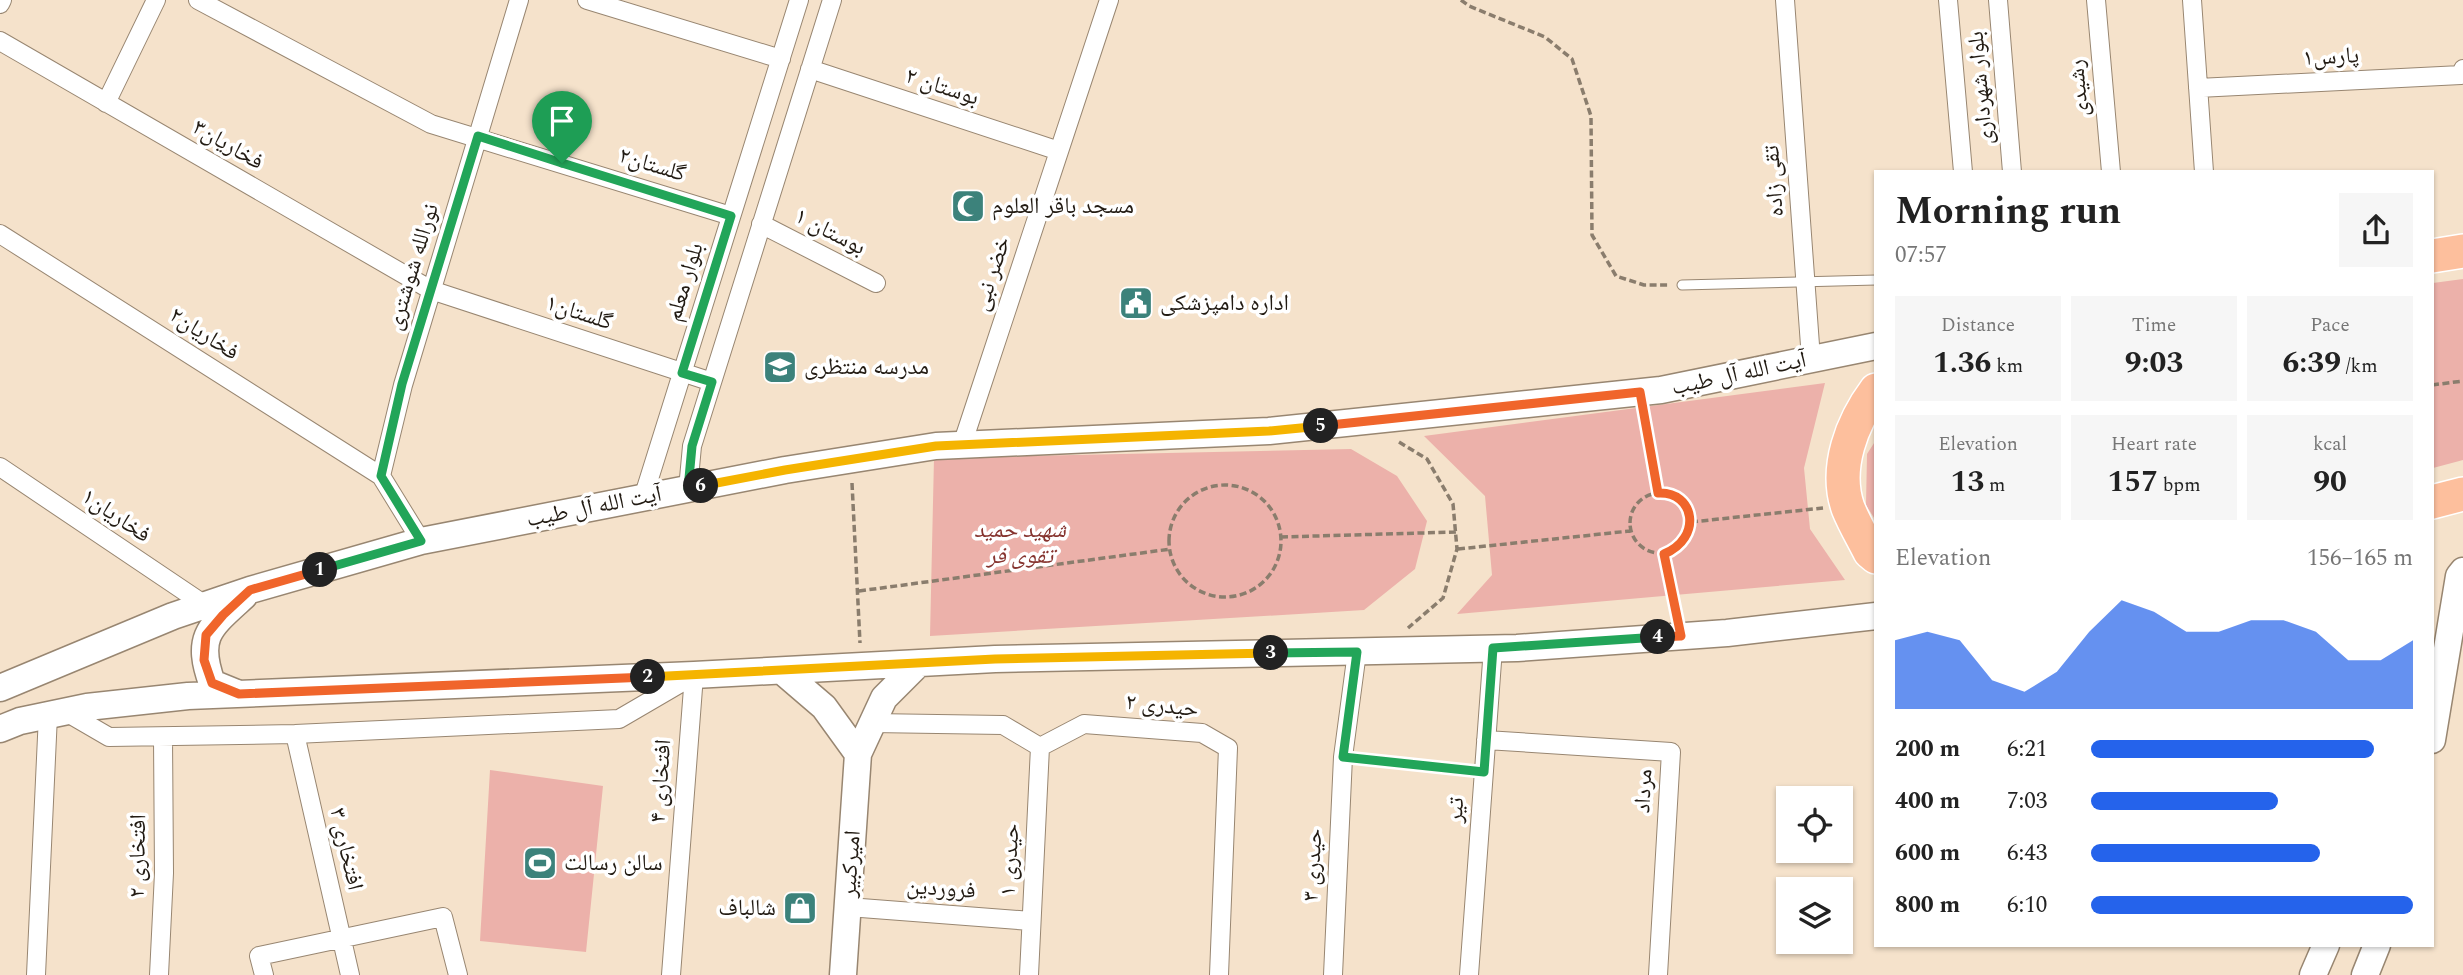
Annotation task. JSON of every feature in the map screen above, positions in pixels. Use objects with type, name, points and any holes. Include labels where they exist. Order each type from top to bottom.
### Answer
[{"type":"highway","points":[[2434,256],[2463,251]]},
{"type":"highway","points":[[1874,393],[1861,410],[1848,444],[1844,473],[1847,506],[1874,555]]},
{"type":"highway","points":[[2434,501],[2463,494]]},
{"type":"main road","name":"آیت الله آل طیب","points":[[0,688],[173,616],[250,590],[421,541],[688,489],[936,446],[1269,431],[1640,392],[1874,346]]},
{"type":"main road","points":[[2434,728],[2459,576],[2463,571]]},
{"type":"main road","points":[[239,694],[212,683],[204,660],[206,635],[250,590]]},
{"type":"main road","points":[[0,729],[20,721],[88,707],[188,696],[782,671],[995,659],[1493,648],[1681,636],[1874,616]]},
{"type":"main road","points":[[782,671],[824,707],[858,754],[884,698],[918,664]]},
{"type":"main road","name":"امیرکبیر","points":[[843,975],[858,754]]},
{"type":"main road","points":[[2313,975],[2325,947]]},
{"type":"main road","points":[[2364,975],[2376,947]]},
{"type":"street","points":[[106,103],[156,0]]},
{"type":"street","name":"گلستان۲","points":[[198,0],[431,124],[478,136],[731,216]]},
{"type":"street","name":"نورالله شوشتری","points":[[381,476],[402,384],[519,0]]},
{"type":"street","points":[[587,0],[780,59]]},
{"type":"street","name":"بلوار معلم","points":[[643,498],[799,0]]},
{"type":"street","points":[[688,489],[692,446],[832,0]]},
{"type":"street","name":"خضر نبی","points":[[962,444],[1109,0]]},
{"type":"street","name":"تقی زاده","points":[[1785,0],[1811,359]]},
{"type":"street","name":"بلوار شهرداری","points":[[1948,0],[1963,170]]},
{"type":"street","name":"بلوار شهرداری","points":[[1997,0],[2012,170]]},
{"type":"street","name":"رشیدی","points":[[2096,0],[2110,170]]},
{"type":"street","points":[[2192,0],[2204,170]]},
{"type":"street","name":"فخاریان۳","points":[[0,41],[431,290]]},
{"type":"street","name":"بوستان ۲","points":[[810,69],[1059,151]]},
{"type":"street","name":"پارس۱","points":[[2198,88],[2461,75],[2463,69]]},
{"type":"street","name":"بوستان ۱","points":[[761,224],[877,283]]},
{"type":"street","name":"فخاریان۲","points":[[0,234],[381,476]]},
{"type":"street","name":"گلستان۱","points":[[431,290],[712,382]]},
{"type":"street","name":"فخاریان۱","points":[[0,467],[205,605]]},
{"type":"street","points":[[381,476],[421,541]]},
{"type":"street","name":"تیر","points":[[1469,975],[1493,648]]},
{"type":"street","name":"حیدری ۳","points":[[1333,975],[1343,757],[1368,651]]},
{"type":"street","points":[[36,975],[57,713],[109,737],[295,734],[618,719],[694,675]]},
{"type":"street","name":"افتخاری ۴","points":[[671,975],[694,675]]},
{"type":"street","points":[[872,723],[1003,725],[1040,747]]},
{"type":"street","name":"حیدری ۲","points":[[1040,747],[1084,724],[1202,733],[1228,748],[1219,975]]},
{"type":"street","name":"افتخاری ۳","points":[[295,734],[350,975]]},
{"type":"street","name":"افتخاری ۲","points":[[159,975],[164,873],[163,737]]},
{"type":"street","name":"مرداد","points":[[1486,740],[1671,752],[1658,975]]},
{"type":"street","name":"حیدری ۱","points":[[1029,975],[1040,747]]},
{"type":"street","name":"فروردین","points":[[848,907],[1031,921]]},
{"type":"street","points":[[264,975],[259,956],[443,917],[458,975]]},
{"type":"lane","points":[[1682,285],[1874,280]]},
{"type":"path","points":[[1461,0],[1469,6],[1545,37],[1572,59],[1591,116],[1592,235],[1616,276],[1644,285],[1682,285]]},
{"type":"path","points":[[2434,386],[2463,381]]},
{"type":"path","points":[[1640,392],[1658,493]]},
{"type":"path","points":[[1364,421],[1427,459],[1453,504],[1457,549],[1443,598],[1368,651]]},
{"type":"path","points":[[850,460],[861,667]]},
{"type":"path","points":[[1222,484],[1249,488],[1270,505],[1281,537],[1281,557],[1267,580],[1244,595],[1216,597],[1191,586],[1174,565],[1168,538],[1177,512],[1195,492],[1222,484]]},
{"type":"path","points":[[1658,493],[1677,497],[1687,508],[1691,522],[1688,536],[1678,548],[1664,554],[1650,552],[1637,544],[1630,531],[1630,517],[1636,503],[1648,494],[1658,493]]},
{"type":"path","points":[[1691,522],[1847,506]]},
{"type":"path","points":[[1457,549],[1630,531]]},
{"type":"path","points":[[1281,537],[1456,532]]},
{"type":"path","points":[[859,591],[1171,549]]},
{"type":"path","points":[[1664,554],[1681,636]]},
{"type":"path","points":[[1343,757],[1484,772]]},
{"type":"green space","points":[[2463,279],[2463,460],[2434,468],[2434,283]]},
{"type":"green space","points":[[1825,383],[1804,468],[1810,529],[1845,580],[1457,614],[1492,575],[1485,496],[1424,436]]},
{"type":"green space","points":[[1874,443],[1874,518],[1866,505],[1867,454]]},
{"type":"green space","name":"شهید حمید تقوی فر","points":[[1351,449],[1397,476],[1427,521],[1415,569],[1364,610],[930,636],[934,458]]},
{"type":"green space","name":"سالن رسالت","points":[[490,770],[603,786],[586,952],[480,941]]},
{"type":"place","name":"مسجد باقر العلوم","points":[[968,206]]},
{"type":"place","name":"اداره دامپزشکی","points":[[1136,303]]},
{"type":"place","name":"مدرسه منتظری","points":[[780,367]]},
{"type":"place","name":"سالن رسالت","points":[[540,863]]},
{"type":"place","name":"شالباف","points":[[800,908]]},
{"type":"route","points":[[478,136],[562,163],[731,216],[682,373],[712,382],[692,446],[688,489],[785,470],[936,446],[1269,431],[1640,392],[1658,493],[1677,497],[1687,508],[1691,522],[1688,536],[1678,548],[1664,554],[1681,636],[1493,648],[1484,772],[1343,757],[1357,652],[995,659],[782,671],[239,694],[212,683],[204,660],[206,635],[250,590],[421,541],[381,476],[402,384],[478,136]]}]
